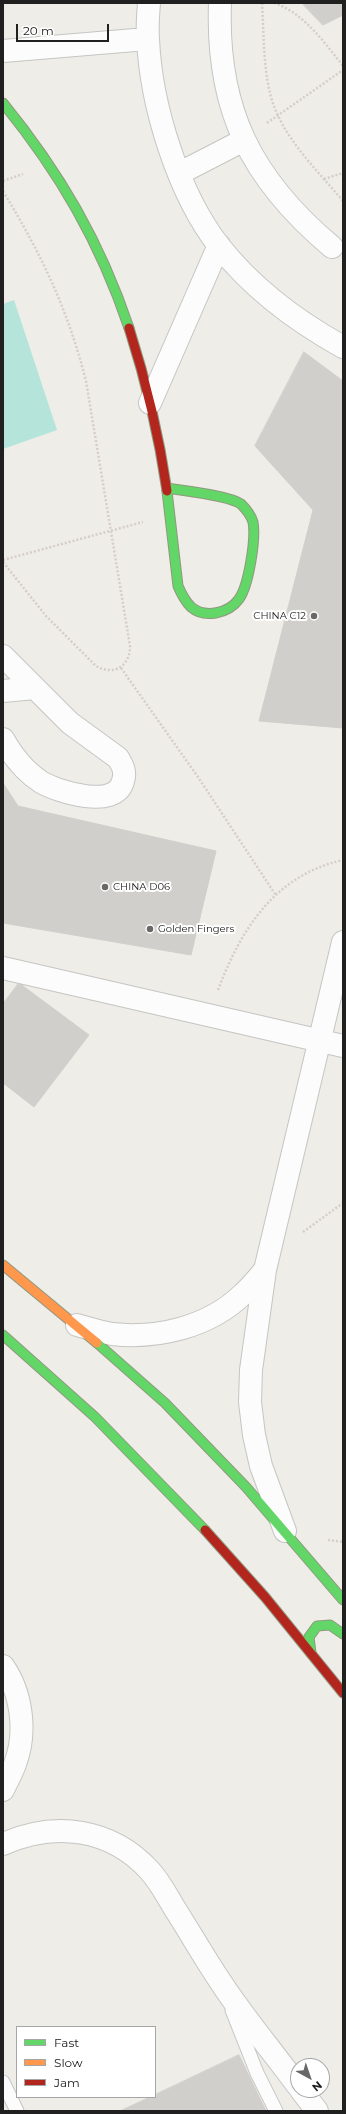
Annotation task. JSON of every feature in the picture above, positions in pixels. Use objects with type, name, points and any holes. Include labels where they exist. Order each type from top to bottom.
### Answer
[{"type":"street","points":[[149,3],[148,39],[158,108],[180,173],[203,222],[238,268],[278,306],[311,329],[343,346]]},
{"type":"street","points":[[220,3],[219,32],[222,69],[231,105],[244,140],[261,170],[281,199],[305,224],[332,247]]},
{"type":"street","points":[[3,51],[148,39]]},
{"type":"street","points":[[3,103],[23,125],[51,164],[80,211],[104,260],[124,311],[150,403],[167,488],[178,586],[183,598],[192,608],[205,613],[218,613],[230,608],[240,599],[245,587],[253,533],[253,522],[249,513],[243,505],[234,500],[167,488]]},
{"type":"street","points":[[180,173],[244,140]]},
{"type":"street","points":[[150,403],[219,245]]},
{"type":"street","points":[[3,656],[70,723],[118,758],[123,766],[123,783],[117,791],[109,795],[101,796],[80,796],[59,790],[41,781],[24,768],[10,752],[3,739]]},
{"type":"street","points":[[3,692],[35,688]]},
{"type":"street","points":[[285,1531],[261,1466],[254,1435],[250,1402],[251,1370],[268,1260],[343,942]]},
{"type":"street","points":[[3,968],[343,1046]]},
{"type":"street","points":[[77,1324],[111,1334],[146,1336],[180,1329],[213,1316],[242,1296],[268,1260]]},
{"type":"street","points":[[3,1264],[77,1324],[175,1413],[246,1487],[343,1600]]},
{"type":"street","points":[[3,1335],[92,1415],[170,1492],[219,1544],[343,1693]]},
{"type":"street","points":[[311,1653],[308,1645],[308,1636],[313,1629],[320,1624],[336,1626],[343,1634]]},
{"type":"street","points":[[3,1666],[10,1675],[20,1704],[22,1734],[16,1763],[3,1790]]},
{"type":"street","points":[[3,1844],[18,1837],[41,1831],[66,1830],[90,1834],[112,1842],[133,1855],[150,1872],[222,1984],[290,2075]]},
{"type":"street","points":[[307,2098],[317,2111]]},
{"type":"lane","points":[[222,1984],[257,2073],[276,2111]]},
{"type":"lane","points":[[3,2082],[17,2111]]},
{"type":"path","points":[[262,3],[267,79],[278,116],[296,144],[343,201]]},
{"type":"path","points":[[274,3],[287,7],[305,22],[326,44],[343,66]]},
{"type":"path","points":[[244,140],[343,70]]},
{"type":"path","points":[[324,179],[343,173]]},
{"type":"path","points":[[3,190],[33,241],[50,274],[77,345],[86,381],[110,530],[130,646],[130,654],[127,662],[121,668],[112,671],[102,670],[90,661],[46,616],[3,561],[110,530],[170,516]]},
{"type":"path","points":[[121,668],[198,777],[275,894]]},
{"type":"path","points":[[210,1016],[218,990],[234,952],[264,905],[292,881],[311,870],[343,860]]},
{"type":"path","points":[[268,1260],[301,1233],[343,1203]]},
{"type":"shaded area","points":[[14,300],[57,430],[3,449],[3,304]]},
{"type":"building","points":[[302,3],[343,3],[343,15],[323,25]]},
{"type":"building","name":"CHINA C12","points":[[304,352],[343,381],[343,728],[259,721],[313,510],[255,446]]},
{"type":"building","name":"CHINA D06","points":[[3,783],[18,806],[216,851],[191,955],[3,923]]},
{"type":"building","points":[[19,983],[89,1035],[34,1107],[3,1083],[3,1004]]},
{"type":"building","points":[[239,2055],[266,2111],[120,2111],[148,2098],[156,2098],[156,2095]]},
{"type":"traffic: fast","points":[[3,103],[43,156],[76,210],[105,266],[129,328]]},
{"type":"traffic: fast","points":[[167,488],[216,496],[235,501],[241,504],[251,517],[254,529],[253,550],[249,573],[243,592],[239,599],[235,604],[223,611],[216,613],[203,613],[197,611],[187,602],[178,586],[167,491]]},
{"type":"traffic: fast","points":[[3,1335],[95,1417],[205,1530]]},
{"type":"traffic: fast","points":[[97,1343],[165,1403],[246,1487],[343,1600]]},
{"type":"traffic: fast","points":[[311,1653],[309,1637],[317,1626],[330,1625],[343,1634]]},
{"type":"traffic: slow","points":[[3,1265],[97,1343]]},
{"type":"traffic: jam","points":[[129,328],[151,409],[167,491]]},
{"type":"traffic: jam","points":[[205,1530],[265,1597],[343,1693]]},
{"type":"place","name":"CHINA C12","points":[[314,616]]},
{"type":"place","name":"CHINA D06","points":[[105,887]]},
{"type":"place","name":"Golden Fingers","points":[[150,929]]}]
